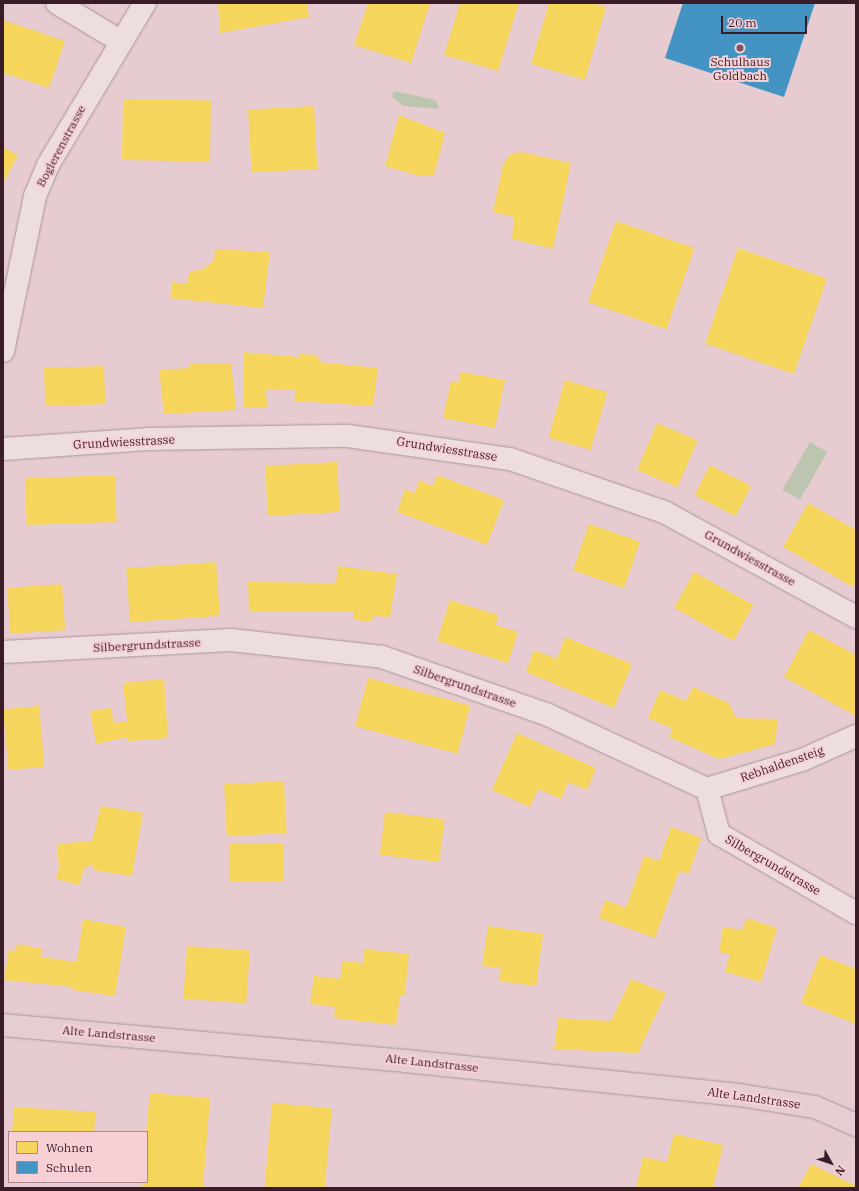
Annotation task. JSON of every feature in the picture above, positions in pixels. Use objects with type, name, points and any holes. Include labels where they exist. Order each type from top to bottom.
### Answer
[{"type":"main road","name":"Alte Landstrasse","points":[[3,1025],[405,1060],[739,1095],[815,1107],[856,1125]]},
{"type":"street","points":[[57,3],[120,41]]},
{"type":"street","name":"Boglerenstrasse","points":[[3,351],[35,196],[48,165],[120,41],[145,3]]},
{"type":"street","name":"Grundwiesstrasse","points":[[3,449],[148,439],[348,436],[510,459],[664,512],[856,617]]},
{"type":"street","name":"Silbergrundstrasse","points":[[3,652],[231,640],[382,657],[546,714],[707,789],[719,834],[856,913]]},
{"type":"street","name":"Rebhaldensteig","points":[[707,789],[802,760],[856,736]]},
{"type":"shaded area","points":[[394,91],[436,100],[439,109],[404,106],[392,97]]},
{"type":"shaded area","points":[[810,442],[827,452],[800,500],[782,490]]},
{"type":"building: Wohnen","points":[[218,3],[307,3],[309,17],[220,33]]},
{"type":"building: Wohnen","points":[[368,3],[430,3],[411,63],[354,45]]},
{"type":"building: Wohnen","points":[[460,3],[519,3],[498,71],[444,55]]},
{"type":"building: Wohnen","points":[[549,3],[593,3],[606,7],[585,80],[531,64]]},
{"type":"building: Wohnen","points":[[3,20],[65,41],[49,88],[3,73]]},
{"type":"building: Wohnen","points":[[123,99],[211,101],[210,162],[122,160]]},
{"type":"building: Wohnen","points":[[314,106],[317,169],[251,172],[248,109]]},
{"type":"building: Wohnen","points":[[399,115],[445,133],[434,175],[416,175],[385,166]]},
{"type":"building: Wohnen","points":[[3,147],[18,155],[3,183]]},
{"type":"building: Wohnen","points":[[521,152],[571,163],[553,249],[512,239],[514,217],[493,212],[503,165],[509,155]]},
{"type":"building: Wohnen","points":[[616,221],[694,248],[666,329],[588,302]]},
{"type":"building: Wohnen","points":[[738,248],[827,279],[794,374],[705,343]]},
{"type":"building: Wohnen","points":[[215,249],[270,252],[263,308],[170,298],[172,282],[187,284],[190,271],[202,270],[214,260]]},
{"type":"building: Wohnen","points":[[243,352],[299,357],[300,354],[318,355],[319,362],[378,368],[373,406],[294,401],[296,390],[266,389],[267,407],[244,408]]},
{"type":"building: Wohnen","points":[[190,363],[231,363],[236,410],[164,414],[159,370],[189,368]]},
{"type":"building: Wohnen","points":[[104,366],[105,404],[45,406],[44,368]]},
{"type":"building: Wohnen","points":[[461,372],[505,380],[495,428],[443,418],[451,381],[458,383]]},
{"type":"building: Wohnen","points":[[565,380],[607,392],[591,450],[548,438]]},
{"type":"building: Wohnen","points":[[657,423],[698,440],[678,487],[637,470]]},
{"type":"building: Wohnen","points":[[337,462],[340,512],[268,516],[265,466]]},
{"type":"building: Wohnen","points":[[710,465],[751,486],[736,516],[695,495]]},
{"type":"building: Wohnen","points":[[115,475],[117,522],[27,525],[25,478]]},
{"type":"building: Wohnen","points":[[437,475],[504,500],[487,545],[397,512],[405,489],[415,493],[419,480],[433,486]]},
{"type":"building: Wohnen","points":[[808,503],[856,530],[856,582],[853,587],[783,547]]},
{"type":"building: Wohnen","points":[[589,524],[640,542],[624,588],[573,570]]},
{"type":"building: Wohnen","points":[[216,562],[220,616],[130,622],[126,568]]},
{"type":"building: Wohnen","points":[[338,566],[397,574],[390,617],[373,616],[372,621],[363,621],[353,619],[353,611],[249,611],[248,582],[336,583]]},
{"type":"building: Wohnen","points":[[694,572],[753,605],[734,641],[674,608]]},
{"type":"building: Wohnen","points":[[62,584],[65,630],[10,634],[7,588]]},
{"type":"building: Wohnen","points":[[450,600],[498,615],[496,625],[518,632],[508,663],[437,641]]},
{"type":"building: Wohnen","points":[[809,630],[856,655],[856,716],[784,677]]},
{"type":"building: Wohnen","points":[[565,637],[632,664],[614,708],[526,672],[534,650],[557,659]]},
{"type":"building: Wohnen","points":[[368,678],[470,705],[457,754],[355,726]]},
{"type":"building: Wohnen","points":[[164,679],[168,738],[128,741],[128,737],[96,744],[90,711],[111,708],[114,723],[127,721],[123,683]]},
{"type":"building: Wohnen","points":[[693,687],[729,703],[736,718],[778,719],[775,744],[719,759],[669,737],[673,729],[648,718],[660,690],[686,701]]},
{"type":"building: Wohnen","points":[[39,706],[44,767],[8,770],[3,709]]},
{"type":"building: Wohnen","points":[[517,733],[596,768],[587,790],[568,782],[561,799],[538,789],[530,807],[492,790]]},
{"type":"building: Wohnen","points":[[284,781],[287,833],[227,836],[224,784]]},
{"type":"building: Wohnen","points":[[101,806],[143,813],[132,876],[93,870],[94,865],[85,867],[79,885],[56,879],[59,867],[57,844],[92,841]]},
{"type":"building: Wohnen","points":[[385,812],[445,819],[439,862],[380,855]]},
{"type":"building: Wohnen","points":[[671,827],[701,838],[689,874],[679,871],[655,938],[599,918],[605,900],[626,908],[644,856],[659,861]]},
{"type":"building: Wohnen","points":[[230,843],[284,843],[284,881],[230,881]]},
{"type":"building: Wohnen","points":[[747,918],[777,928],[761,982],[725,972],[730,954],[719,952],[723,927],[742,930]]},
{"type":"building: Wohnen","points":[[83,919],[126,927],[115,996],[72,990],[73,987],[4,980],[9,950],[16,951],[17,944],[43,949],[41,957],[77,962]]},
{"type":"building: Wohnen","points":[[488,926],[543,934],[536,986],[499,981],[501,968],[482,966]]},
{"type":"building: Wohnen","points":[[187,946],[250,950],[246,1003],[183,999]]},
{"type":"building: Wohnen","points":[[364,949],[409,954],[405,995],[400,995],[396,1025],[334,1018],[335,1007],[310,1004],[314,976],[340,979],[342,961],[363,963]]},
{"type":"building: Wohnen","points":[[820,955],[856,969],[856,1024],[801,1003]]},
{"type":"building: Wohnen","points":[[631,979],[666,993],[638,1053],[554,1049],[558,1018],[611,1021]]},
{"type":"building: Wohnen","points":[[150,1093],[210,1098],[203,1188],[142,1188],[143,1183],[148,1183],[148,1131],[146,1131]]},
{"type":"building: Wohnen","points":[[272,1103],[332,1108],[325,1188],[265,1188]]},
{"type":"building: Wohnen","points":[[14,1107],[96,1112],[94,1131],[12,1131]]},
{"type":"building: Wohnen","points":[[674,1134],[723,1145],[713,1188],[636,1188],[643,1157],[667,1162]]},
{"type":"building: Wohnen","points":[[811,1164],[856,1186],[856,1188],[798,1188]]},
{"type":"building: Schulen","name":"Schulhaus Goldbach","points":[[683,3],[815,3],[784,97],[665,58]]},
{"type":"place","name":"Schulhaus Goldbach","points":[[740,48]]}]
